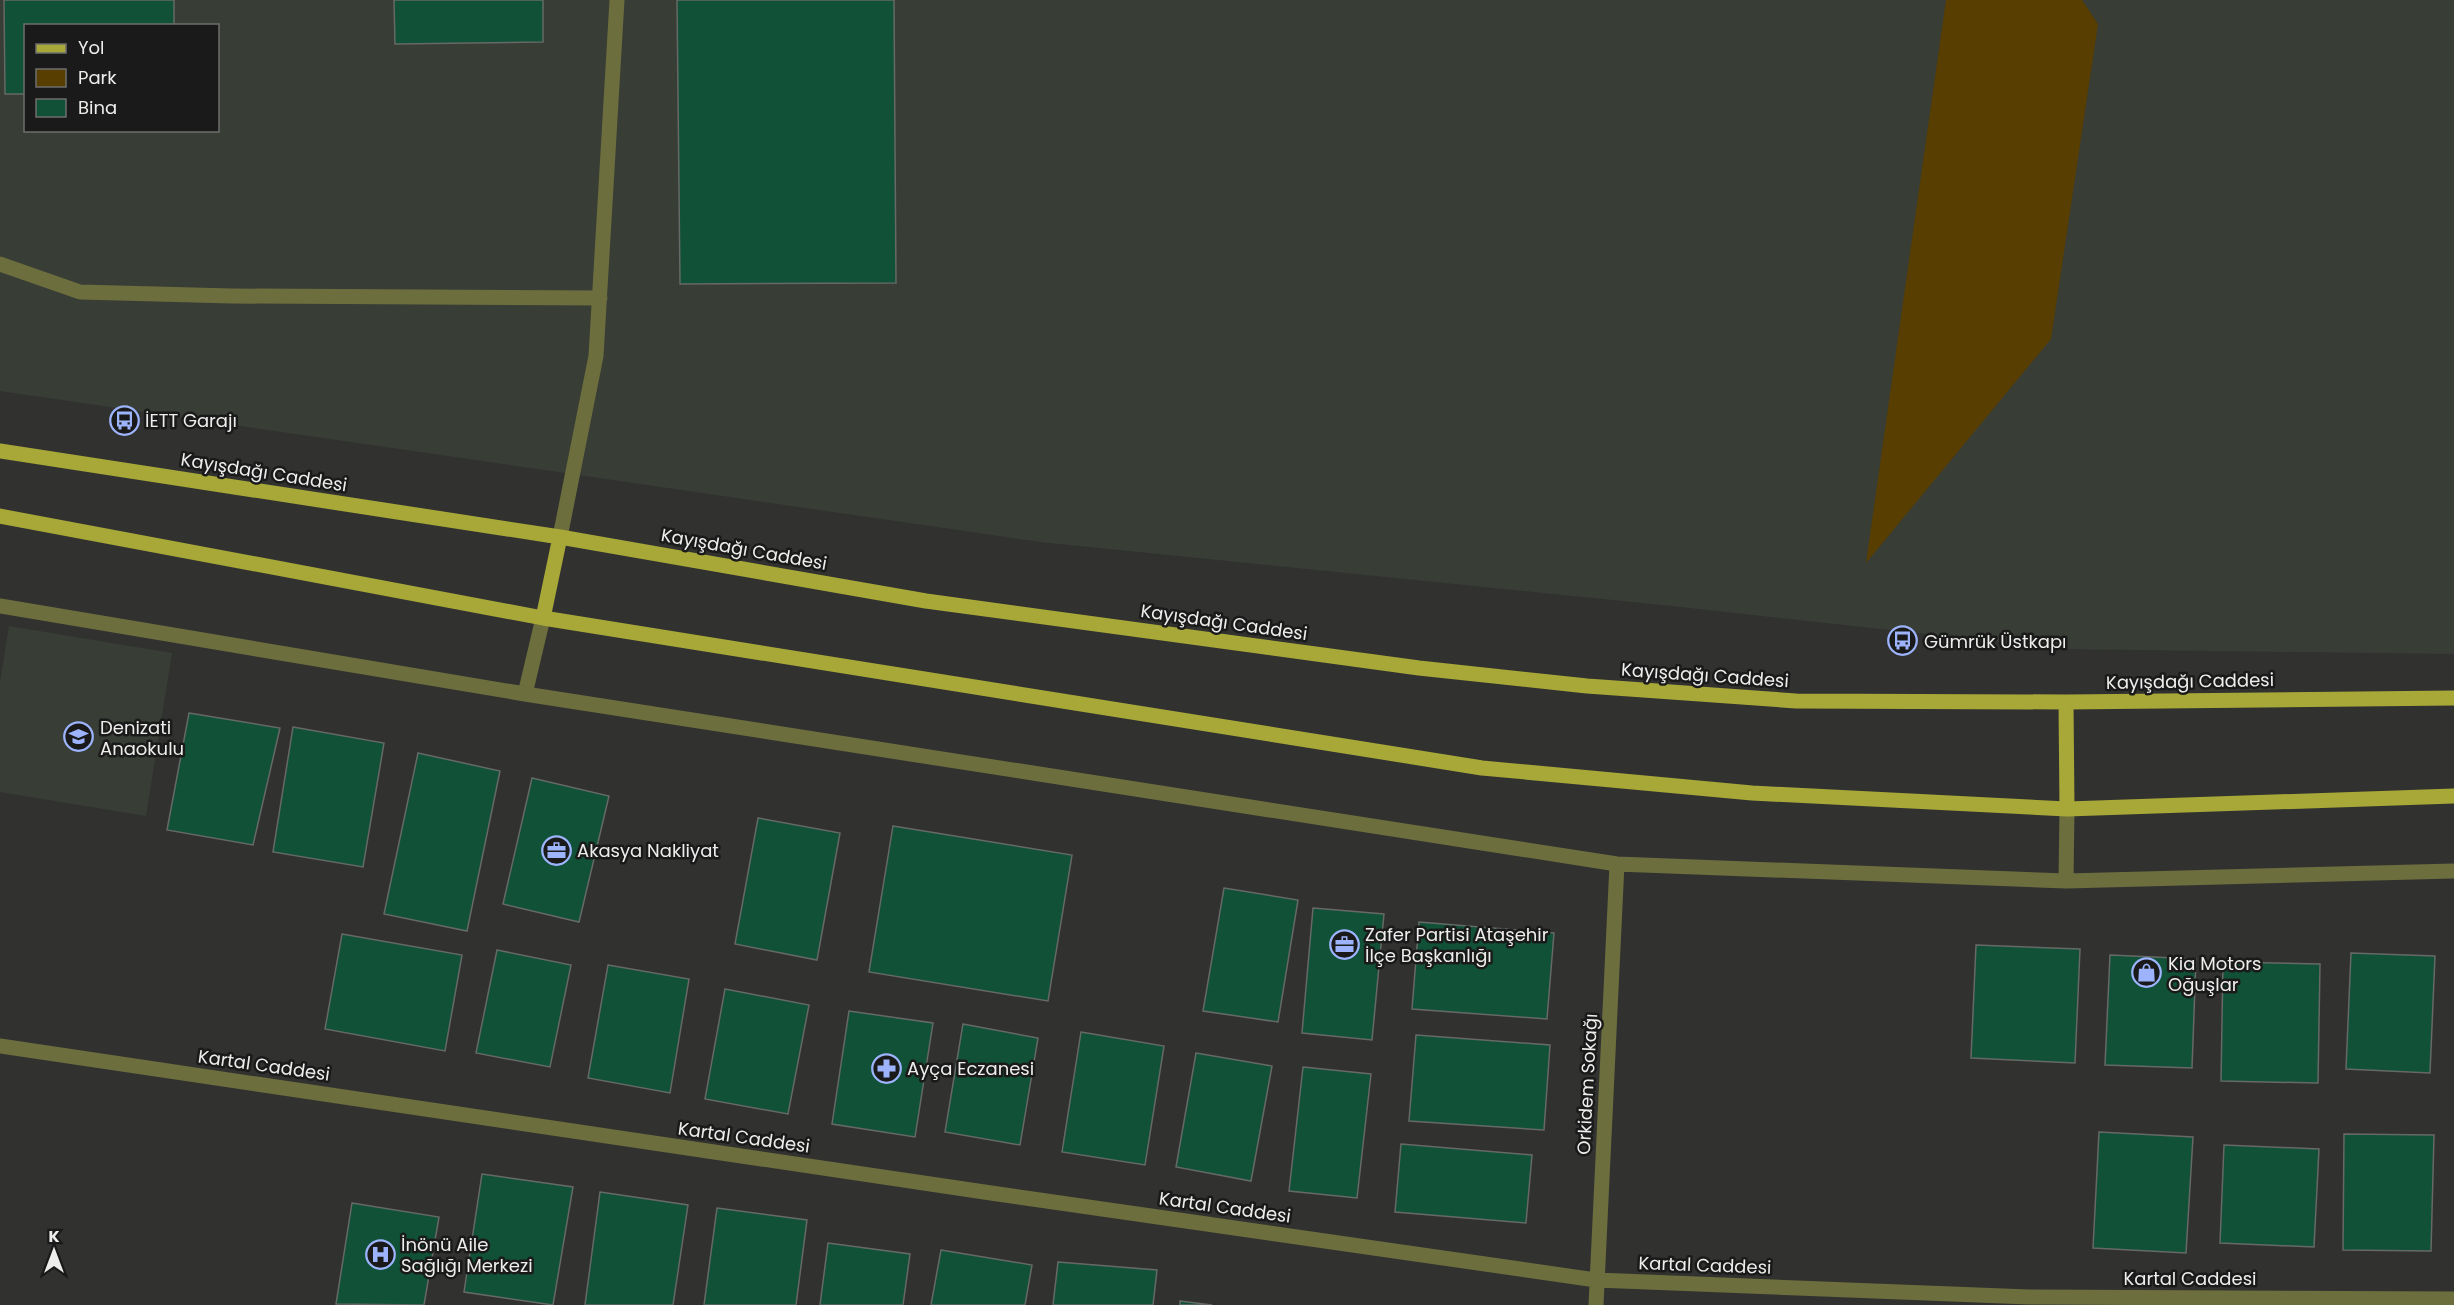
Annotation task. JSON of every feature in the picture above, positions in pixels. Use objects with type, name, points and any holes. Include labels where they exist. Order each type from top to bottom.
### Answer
[{"type":"main road","name":"Kayışdağı Caddesi","points":[[0,451],[560,537],[926,601],[1419,668],[1565,684],[1796,701],[2066,702],[2454,698]]},
{"type":"main road","points":[[0,516],[543,618],[1482,768],[1752,793],[2067,809],[2454,796]]},
{"type":"main road","points":[[543,618],[560,537]]},
{"type":"main road","points":[[2066,702],[2067,809]]},
{"type":"street","points":[[560,537],[596,356],[617,0]]},
{"type":"street","points":[[0,264],[80,292],[254,296],[600,298]]},
{"type":"street","points":[[0,606],[525,694],[1617,864],[2066,881],[2454,871]]},
{"type":"street","points":[[525,694],[543,618]]},
{"type":"street","points":[[2066,881],[2067,809]]},
{"type":"street","name":"Orkidem Sokağı","points":[[1596,1305],[1617,864]]},
{"type":"street","name":"Kartal Caddesi","points":[[0,1046],[1596,1281],[2029,1297],[2454,1299]]},
{"type":"shaded area","points":[[0,0],[2454,0],[2454,654],[2063,649],[1672,606],[1040,542],[0,391]]},
{"type":"shaded area","name":"Denizati Anaokulu","points":[[9,626],[172,653],[146,816],[0,792],[0,682]]},
{"type":"green space","points":[[1946,0],[2082,0],[2098,24],[2051,339],[1866,563]]},
{"type":"building","points":[[4,0],[174,0],[174,24],[24,24],[24,94],[5,94]]},
{"type":"building","points":[[394,0],[543,0],[543,42],[395,44]]},
{"type":"building","points":[[677,0],[894,0],[896,283],[680,284]]},
{"type":"building","points":[[189,713],[280,728],[253,845],[167,830]]},
{"type":"building","points":[[293,727],[384,743],[363,867],[273,852]]},
{"type":"building","points":[[418,753],[500,771],[467,931],[384,914]]},
{"type":"building","name":"Akasya Nakliyat","points":[[532,778],[609,796],[579,922],[503,904]]},
{"type":"building","points":[[758,818],[840,833],[817,960],[735,944]]},
{"type":"building","points":[[893,826],[1072,855],[1048,1001],[869,972]]},
{"type":"building","points":[[1224,888],[1298,900],[1278,1022],[1203,1011]]},
{"type":"building","points":[[1313,908],[1384,914],[1372,1040],[1302,1033]]},
{"type":"building","points":[[1419,922],[1554,933],[1547,1019],[1412,1009]]},
{"type":"building","points":[[342,934],[462,955],[445,1051],[325,1029]]},
{"type":"building","points":[[1976,945],[2080,949],[2075,1063],[1971,1058]]},
{"type":"building","points":[[497,950],[571,965],[550,1067],[476,1053]]},
{"type":"building","points":[[2351,953],[2435,956],[2430,1073],[2346,1069]]},
{"type":"building","points":[[2110,955],[2196,959],[2192,1068],[2105,1065]]},
{"type":"building","points":[[2223,962],[2320,964],[2318,1083],[2221,1081]]},
{"type":"building","points":[[608,965],[689,979],[670,1093],[588,1078]]},
{"type":"building","points":[[725,989],[809,1005],[788,1114],[705,1099]]},
{"type":"building","points":[[849,1011],[933,1023],[915,1137],[832,1124]]},
{"type":"building","points":[[963,1024],[1038,1038],[1020,1145],[945,1132]]},
{"type":"building","points":[[1081,1032],[1164,1046],[1145,1165],[1062,1152]]},
{"type":"building","points":[[1416,1035],[1550,1045],[1544,1130],[1409,1121]]},
{"type":"building","points":[[1196,1053],[1272,1066],[1251,1181],[1176,1167]]},
{"type":"building","points":[[1303,1067],[1371,1074],[1357,1198],[1289,1191]]},
{"type":"building","points":[[2099,1132],[2193,1137],[2186,1253],[2093,1248]]},
{"type":"building","points":[[2344,1134],[2434,1135],[2431,1251],[2343,1250]]},
{"type":"building","points":[[1401,1144],[1532,1155],[1526,1223],[1395,1212]]},
{"type":"building","points":[[2224,1145],[2319,1149],[2314,1247],[2220,1243]]},
{"type":"building","points":[[482,1174],[573,1187],[553,1305],[464,1292]]},
{"type":"building","points":[[600,1192],[688,1205],[673,1305],[585,1305]]},
{"type":"building","points":[[352,1203],[439,1217],[424,1305],[336,1304]]},
{"type":"building","points":[[717,1208],[807,1220],[796,1305],[704,1305]]},
{"type":"building","points":[[828,1243],[910,1254],[903,1305],[820,1305]]},
{"type":"building","points":[[941,1250],[1032,1265],[1025,1305],[931,1305]]},
{"type":"building","points":[[1058,1262],[1157,1270],[1153,1305],[1053,1305]]},
{"type":"building","points":[[1180,1301],[1212,1305],[1180,1305]]},
{"type":"place","name":"İETT Garajı","points":[[124,420]]},
{"type":"place","name":"Gümrük Üstkapı","points":[[1903,641]]},
{"type":"place","name":"Denizati Anaokulu","points":[[79,737]]},
{"type":"place","name":"Akasya Nakliyat","points":[[556,850]]},
{"type":"place","name":"Zafer Partisi Ataşehir İlçe Başkanlığı","points":[[1344,944]]},
{"type":"place","name":"Kia Motors Oğuşlar","points":[[2147,973]]},
{"type":"place","name":"Ayça Eczanesi","points":[[886,1068]]},
{"type":"place","name":"İnönü Aile Sağlığı Merkezi","points":[[380,1254]]}]
